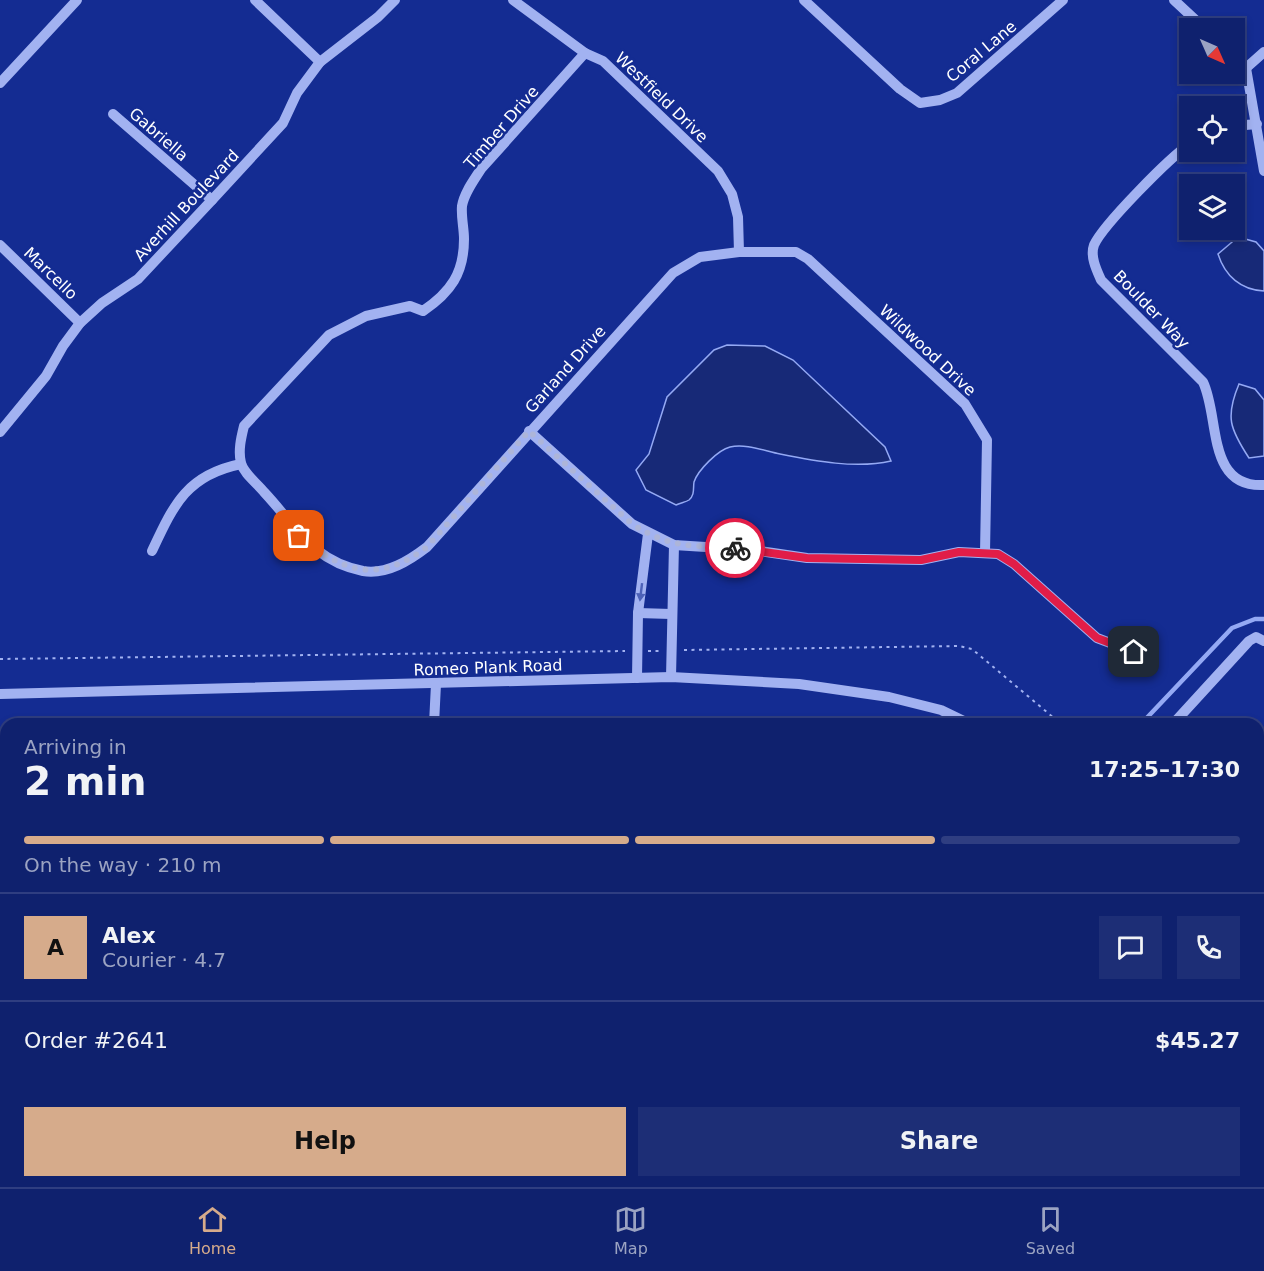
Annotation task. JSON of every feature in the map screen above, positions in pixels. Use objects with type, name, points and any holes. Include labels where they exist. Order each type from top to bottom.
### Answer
[{"type":"street","points":[[0,83],[77,0]]},
{"type":"street","points":[[255,0],[320,62]]},
{"type":"street","name":"Averhill Boulevard","points":[[0,432],[46,376],[63,346],[80,323],[102,303],[138,279],[283,123],[297,93],[320,62],[378,17],[394,0]]},
{"type":"street","name":"Westfield Drive","points":[[513,0],[585,53],[603,61],[718,171],[732,194],[738,217],[739,252]]},
{"type":"street","name":"Coral Lane","points":[[804,0],[900,89],[920,103],[940,100],[957,93],[1063,0]]},
{"type":"street","points":[[1174,0],[1193,18]]},
{"type":"street","points":[[1264,52],[1246,68],[1264,171]]},
{"type":"street","name":"Timber Drive","points":[[241,464],[240,445],[244,426],[329,335],[366,316],[410,306],[423,311],[440,300],[454,284],[462,266],[462,205],[469,187],[481,169],[585,53]]},
{"type":"street","name":"Gabriella","points":[[113,114],[212,200]]},
{"type":"street","points":[[1245,125],[1257,124]]},
{"type":"street","name":"Boulder Way","points":[[1179,154],[1108,225],[1094,246],[1094,265],[1101,280],[1203,382],[1209,395],[1224,466],[1232,476],[1245,483],[1264,484]]},
{"type":"street","name":"Marcello","points":[[0,245],[80,323]]},
{"type":"street","name":"Garland Drive","points":[[241,464],[299,536],[318,551],[365,571],[406,563],[427,547],[673,273],[699,257],[739,252]]},
{"type":"street","name":"Wildwood Drive","points":[[739,252],[795,252],[808,259],[965,404],[987,440],[985,553]]},
{"type":"street","points":[[529,431],[632,524],[674,545],[753,550],[807,558],[921,560],[959,552],[998,554],[1014,564],[1097,638],[1134,652]]},
{"type":"street","points":[[152,551],[172,507],[198,479],[217,469],[241,464]]},
{"type":"street","points":[[637,678],[638,613],[648,534]]},
{"type":"street","points":[[671,677],[674,545]]},
{"type":"street","points":[[638,613],[671,614]]},
{"type":"street","points":[[1179,718],[1250,641],[1256,638],[1264,641]]},
{"type":"street","name":"Romeo Plank Road","points":[[0,694],[671,677],[799,684],[890,697],[941,710],[958,718]]},
{"type":"street","points":[[434,718],[436,684]]},
{"type":"path","points":[[0,659],[927,646],[972,648],[1054,718]]},
{"type":"shaded area","points":[[1245,239],[1256,242],[1264,251],[1264,291],[1241,285],[1225,269],[1218,254],[1234,240]]},
{"type":"shaded area","points":[[727,345],[765,346],[793,360],[885,447],[891,461],[864,464],[836,463],[736,446],[720,452],[704,466],[696,477],[692,496],[688,501],[676,505],[646,490],[636,470],[649,454],[667,397],[714,350]]},
{"type":"shaded area","points":[[1239,384],[1255,389],[1264,400],[1264,456],[1249,458],[1234,431],[1231,414]]},
{"type":"waterway","points":[[1147,718],[1232,628],[1255,619],[1264,619]]},
{"type":"way so far","points":[[299,536],[318,551],[343,564],[365,571],[382,570],[406,563],[427,547],[529,431],[632,524],[648,534],[674,545],[735,548]]},
{"type":"route","points":[[735,548],[807,558],[921,560],[959,552],[998,554],[1014,564],[1078,624],[1097,638],[1134,652]]}]
